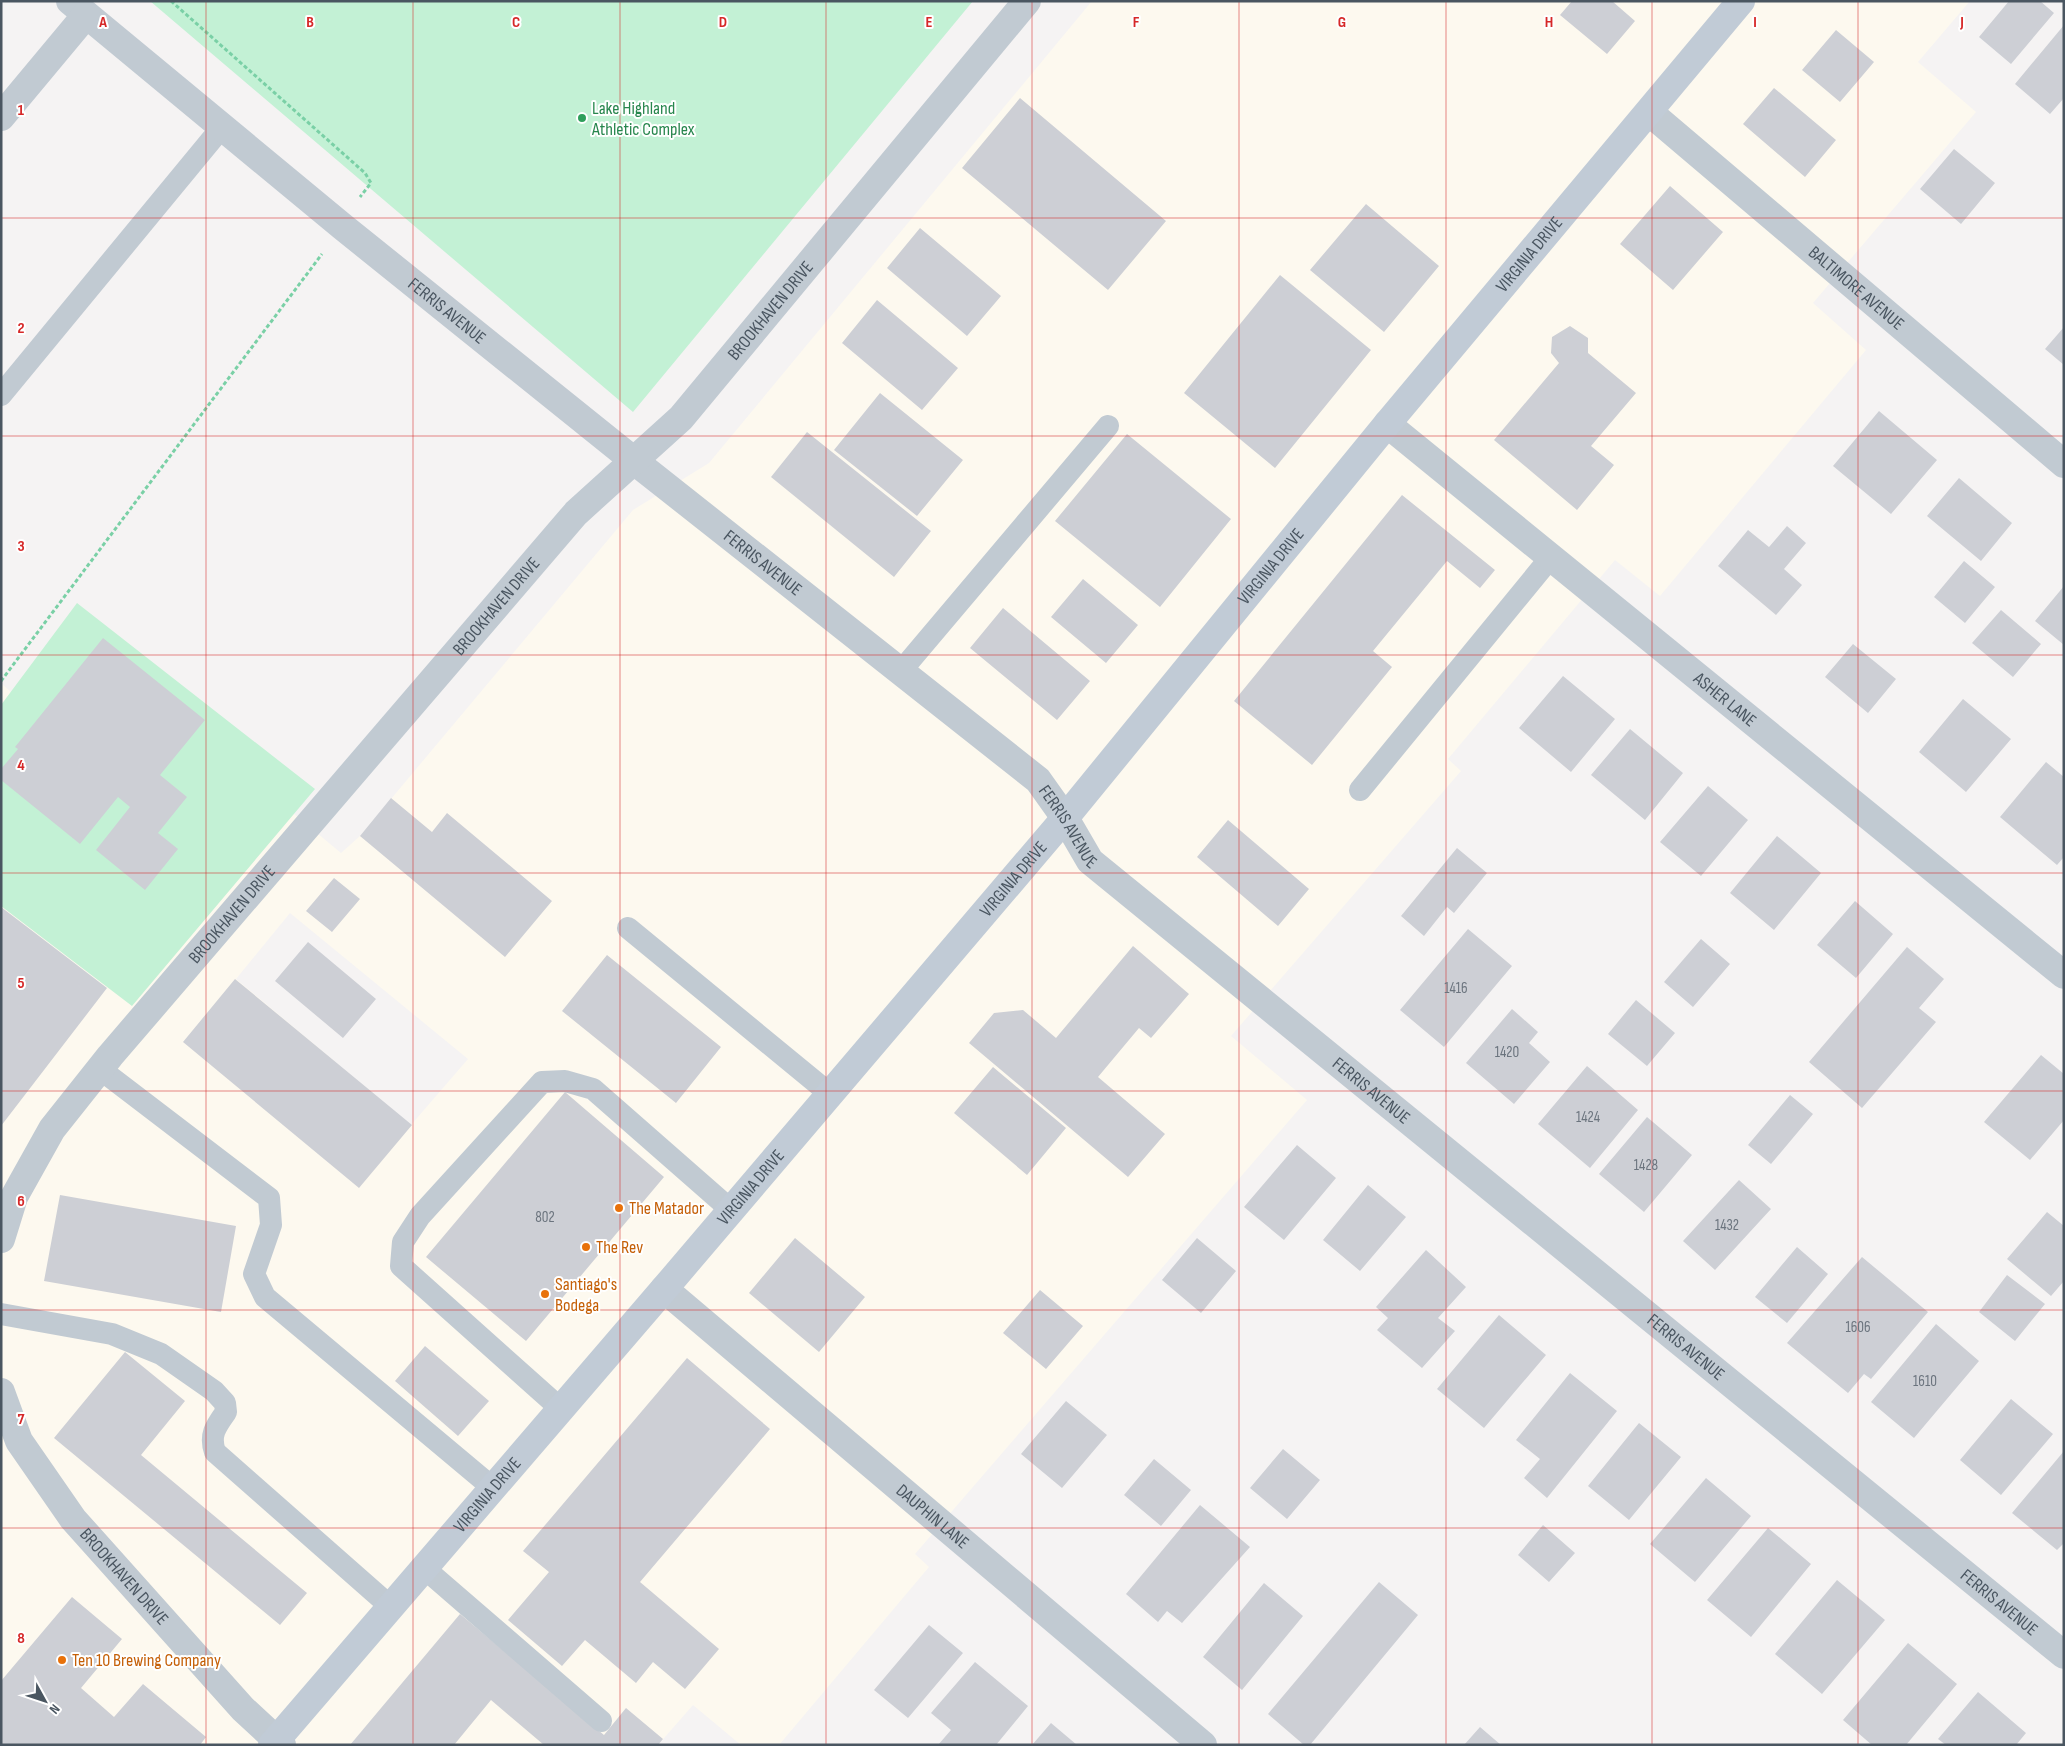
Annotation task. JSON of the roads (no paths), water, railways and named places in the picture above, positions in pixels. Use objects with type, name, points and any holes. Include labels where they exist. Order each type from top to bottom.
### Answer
[{"type":"street","name":"BROOKHAVEN DRIVE","points":[[1,1239],[14,1198],[52,1129],[100,1070],[576,513],[681,418],[1027,1]]},
{"type":"street","name":"VIRGINIA DRIVE","points":[[277,1743],[391,1606],[1065,818],[1387,424],[1741,1]]},
{"type":"street","name":"FERRIS AVENUE","points":[[78,8],[343,227],[633,460],[1038,780],[1065,818],[1090,861],[2064,1655]]},
{"type":"street","points":[[1,117],[78,8]]},
{"type":"street","name":"BALTIMORE AVENUE","points":[[1649,112],[2064,464]]},
{"type":"street","name":"ASHER LANE","points":[[1387,424],[2064,975]]},
{"type":"street","name":"DAUPHIN LANE","points":[[664,1289],[1203,1745]]},
{"type":"street","name":"BROOKHAVEN DRIVE","points":[[1,1392],[19,1442],[74,1519],[243,1710],[277,1743]]},
{"type":"lane","points":[[1,394],[222,127]]},
{"type":"lane","points":[[901,671],[1108,426]]},
{"type":"lane","points":[[1360,790],[1551,557]]},
{"type":"lane","points":[[628,928],[830,1094]]},
{"type":"lane","points":[[100,1070],[268,1198],[271,1225],[254,1274],[266,1297],[493,1488]]},
{"type":"lane","points":[[561,1409],[401,1266],[403,1242],[420,1216],[542,1082],[565,1081],[593,1089],[731,1210]]},
{"type":"lane","points":[[1,1314],[112,1334],[161,1354],[214,1391],[225,1403],[226,1412],[214,1428],[211,1441],[214,1452],[391,1606]]},
{"type":"lane","points":[[424,1568],[601,1721]]},
{"type":"place","name":"Lake Highland Athletic Complex","points":[[582,118]]},
{"type":"place","name":"The Matador","points":[[619,1208]]},
{"type":"place","name":"The Rev","points":[[586,1247]]},
{"type":"place","name":"Santiago's Bodega","points":[[545,1294]]},
{"type":"place","name":"Ten 10 Brewing Company","points":[[62,1660]]}]
